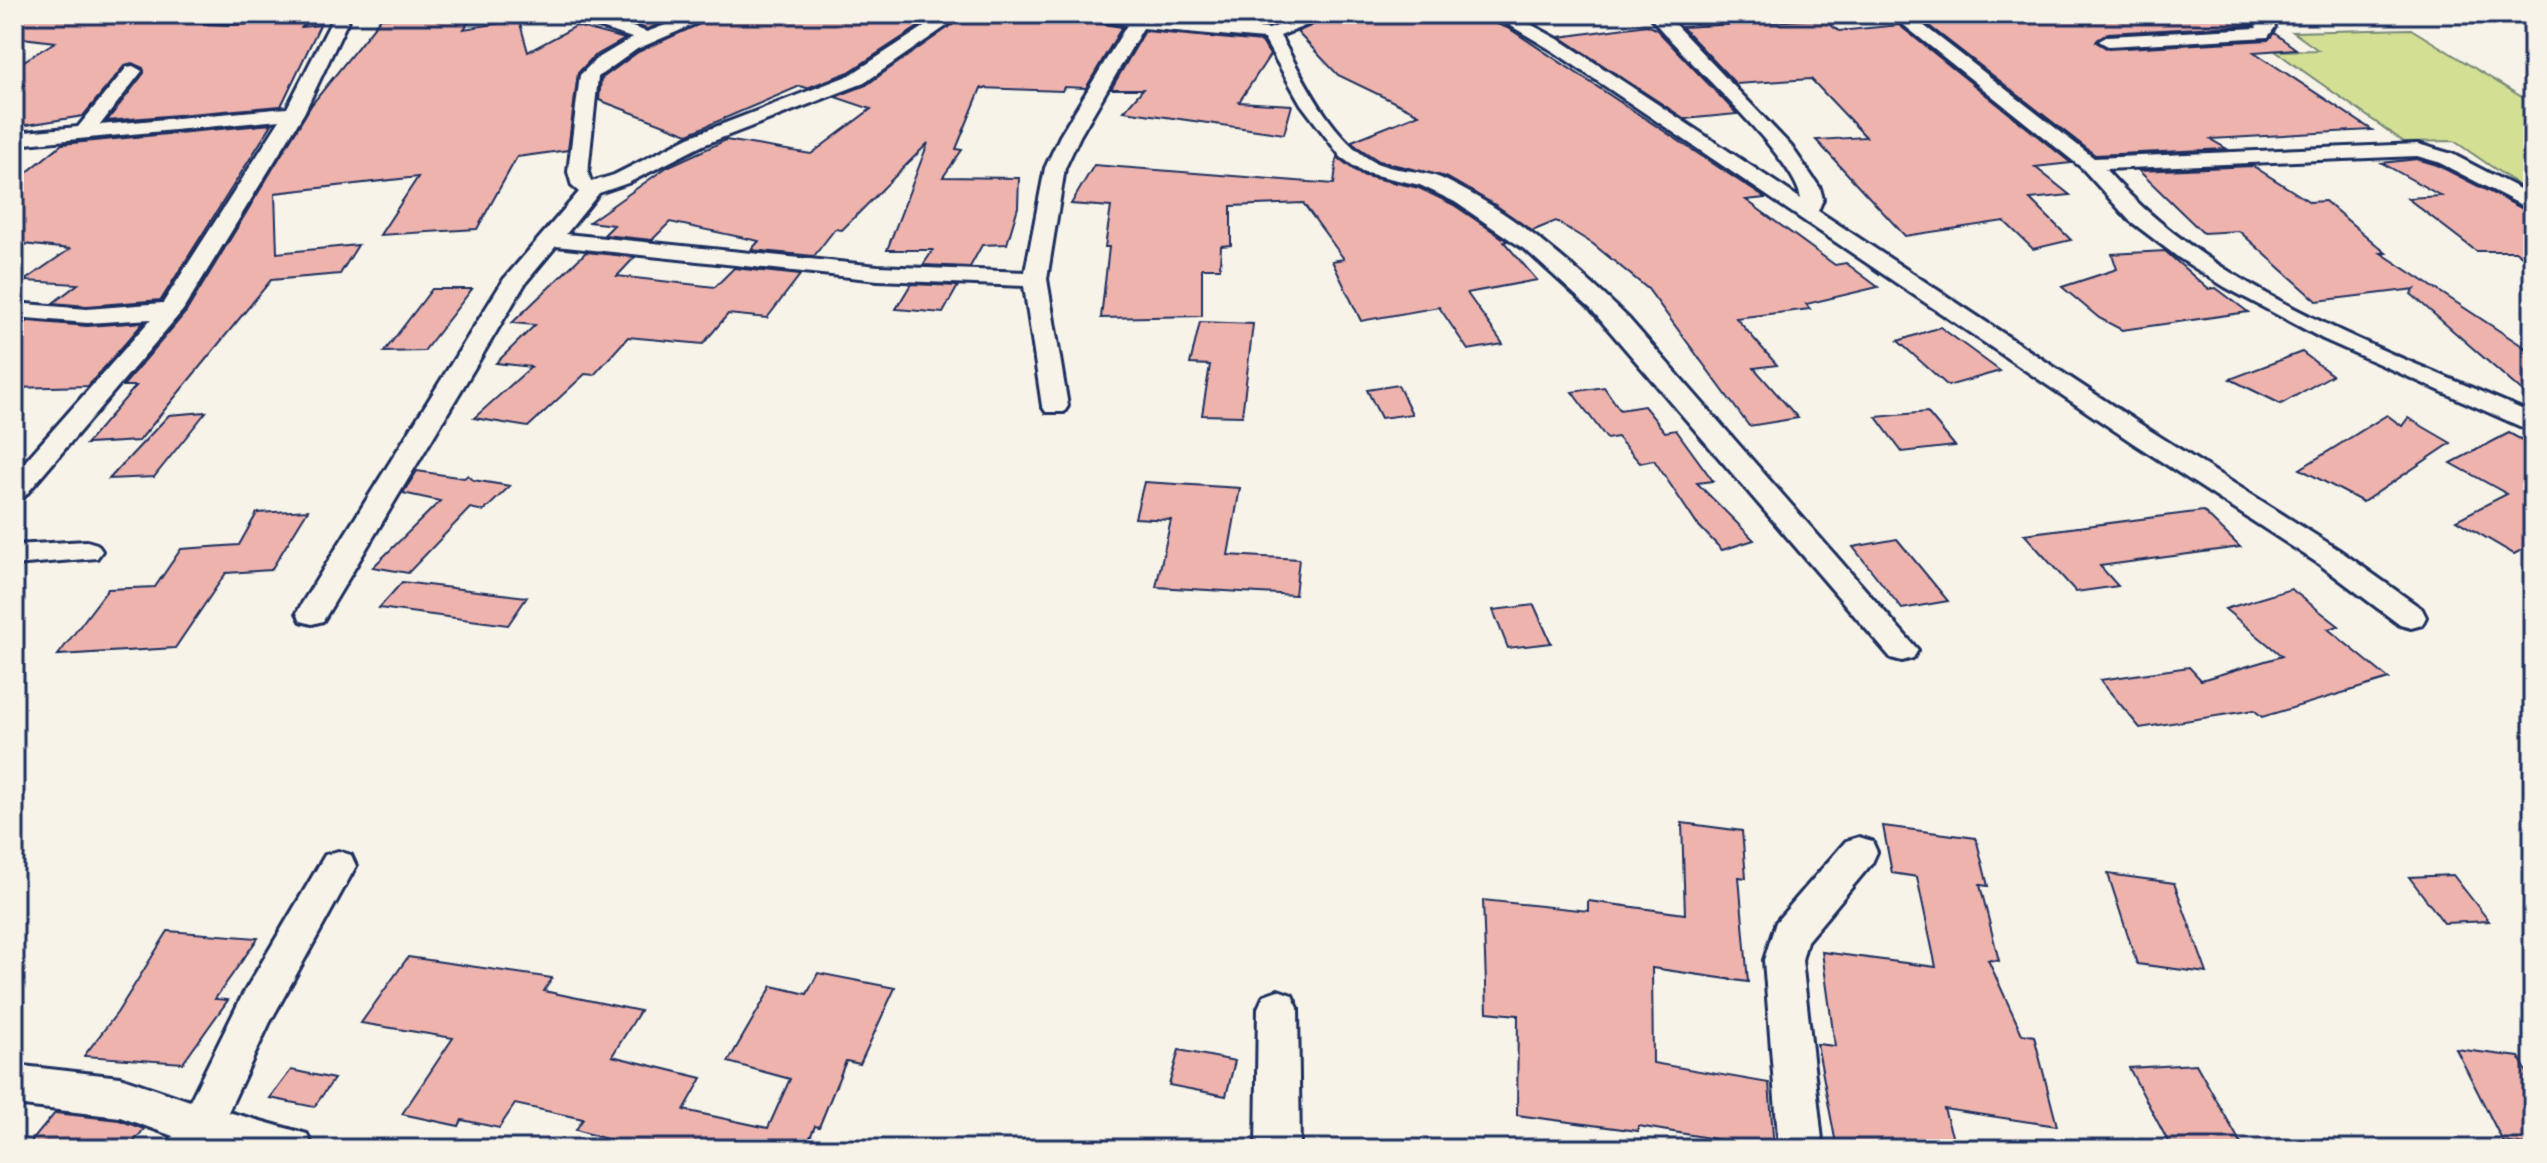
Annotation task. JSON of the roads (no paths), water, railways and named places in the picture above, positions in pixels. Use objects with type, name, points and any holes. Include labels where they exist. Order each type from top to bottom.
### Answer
[{"type":"street","points":[[179,14],[225,17],[282,14]]},
{"type":"street","points":[[14,491],[171,310],[294,113],[343,14]]},
{"type":"street","points":[[577,14],[648,38]]},
{"type":"street","points":[[592,189],[582,186],[578,172],[589,75],[606,61],[648,38],[710,14]]},
{"type":"street","points":[[312,613],[516,279],[592,189],[621,179],[696,141],[857,79],[956,14]]},
{"type":"street","points":[[1086,14],[1270,34],[1326,14]]},
{"type":"street","points":[[1499,14],[1559,47],[2142,437],[2329,557],[2411,617]]},
{"type":"street","points":[[1656,14],[1784,150],[1810,188],[1812,199],[1807,212]]},
{"type":"street","points":[[1898,14],[2089,164],[2142,221],[2209,268],[2313,323],[2533,424]]},
{"type":"street","points":[[2108,41],[2262,33],[2266,27],[2258,14]]},
{"type":"street","points":[[1055,406],[1035,279],[1055,168],[1070,136],[1138,22]]},
{"type":"street","points":[[1270,34],[1321,119],[1363,165],[1417,176],[1437,184],[1529,242],[1579,281],[1620,324],[1902,650]]},
{"type":"street","points":[[85,131],[133,71]]},
{"type":"street","points":[[14,139],[294,113]]},
{"type":"street","points":[[2089,164],[2418,150],[2445,158],[2533,205]]},
{"type":"street","points":[[551,239],[878,273],[1035,279]]},
{"type":"street","points":[[14,310],[87,316],[171,310]]},
{"type":"street","points":[[14,555],[87,551]]},
{"type":"street","points":[[1801,1149],[1783,960],[1789,934],[1859,852]]},
{"type":"street","points":[[194,1137],[256,1009],[338,866]]},
{"type":"street","points":[[1278,1008],[1278,1149]]},
{"type":"street","points":[[14,1085],[120,1097],[194,1137],[292,1149]]}]
